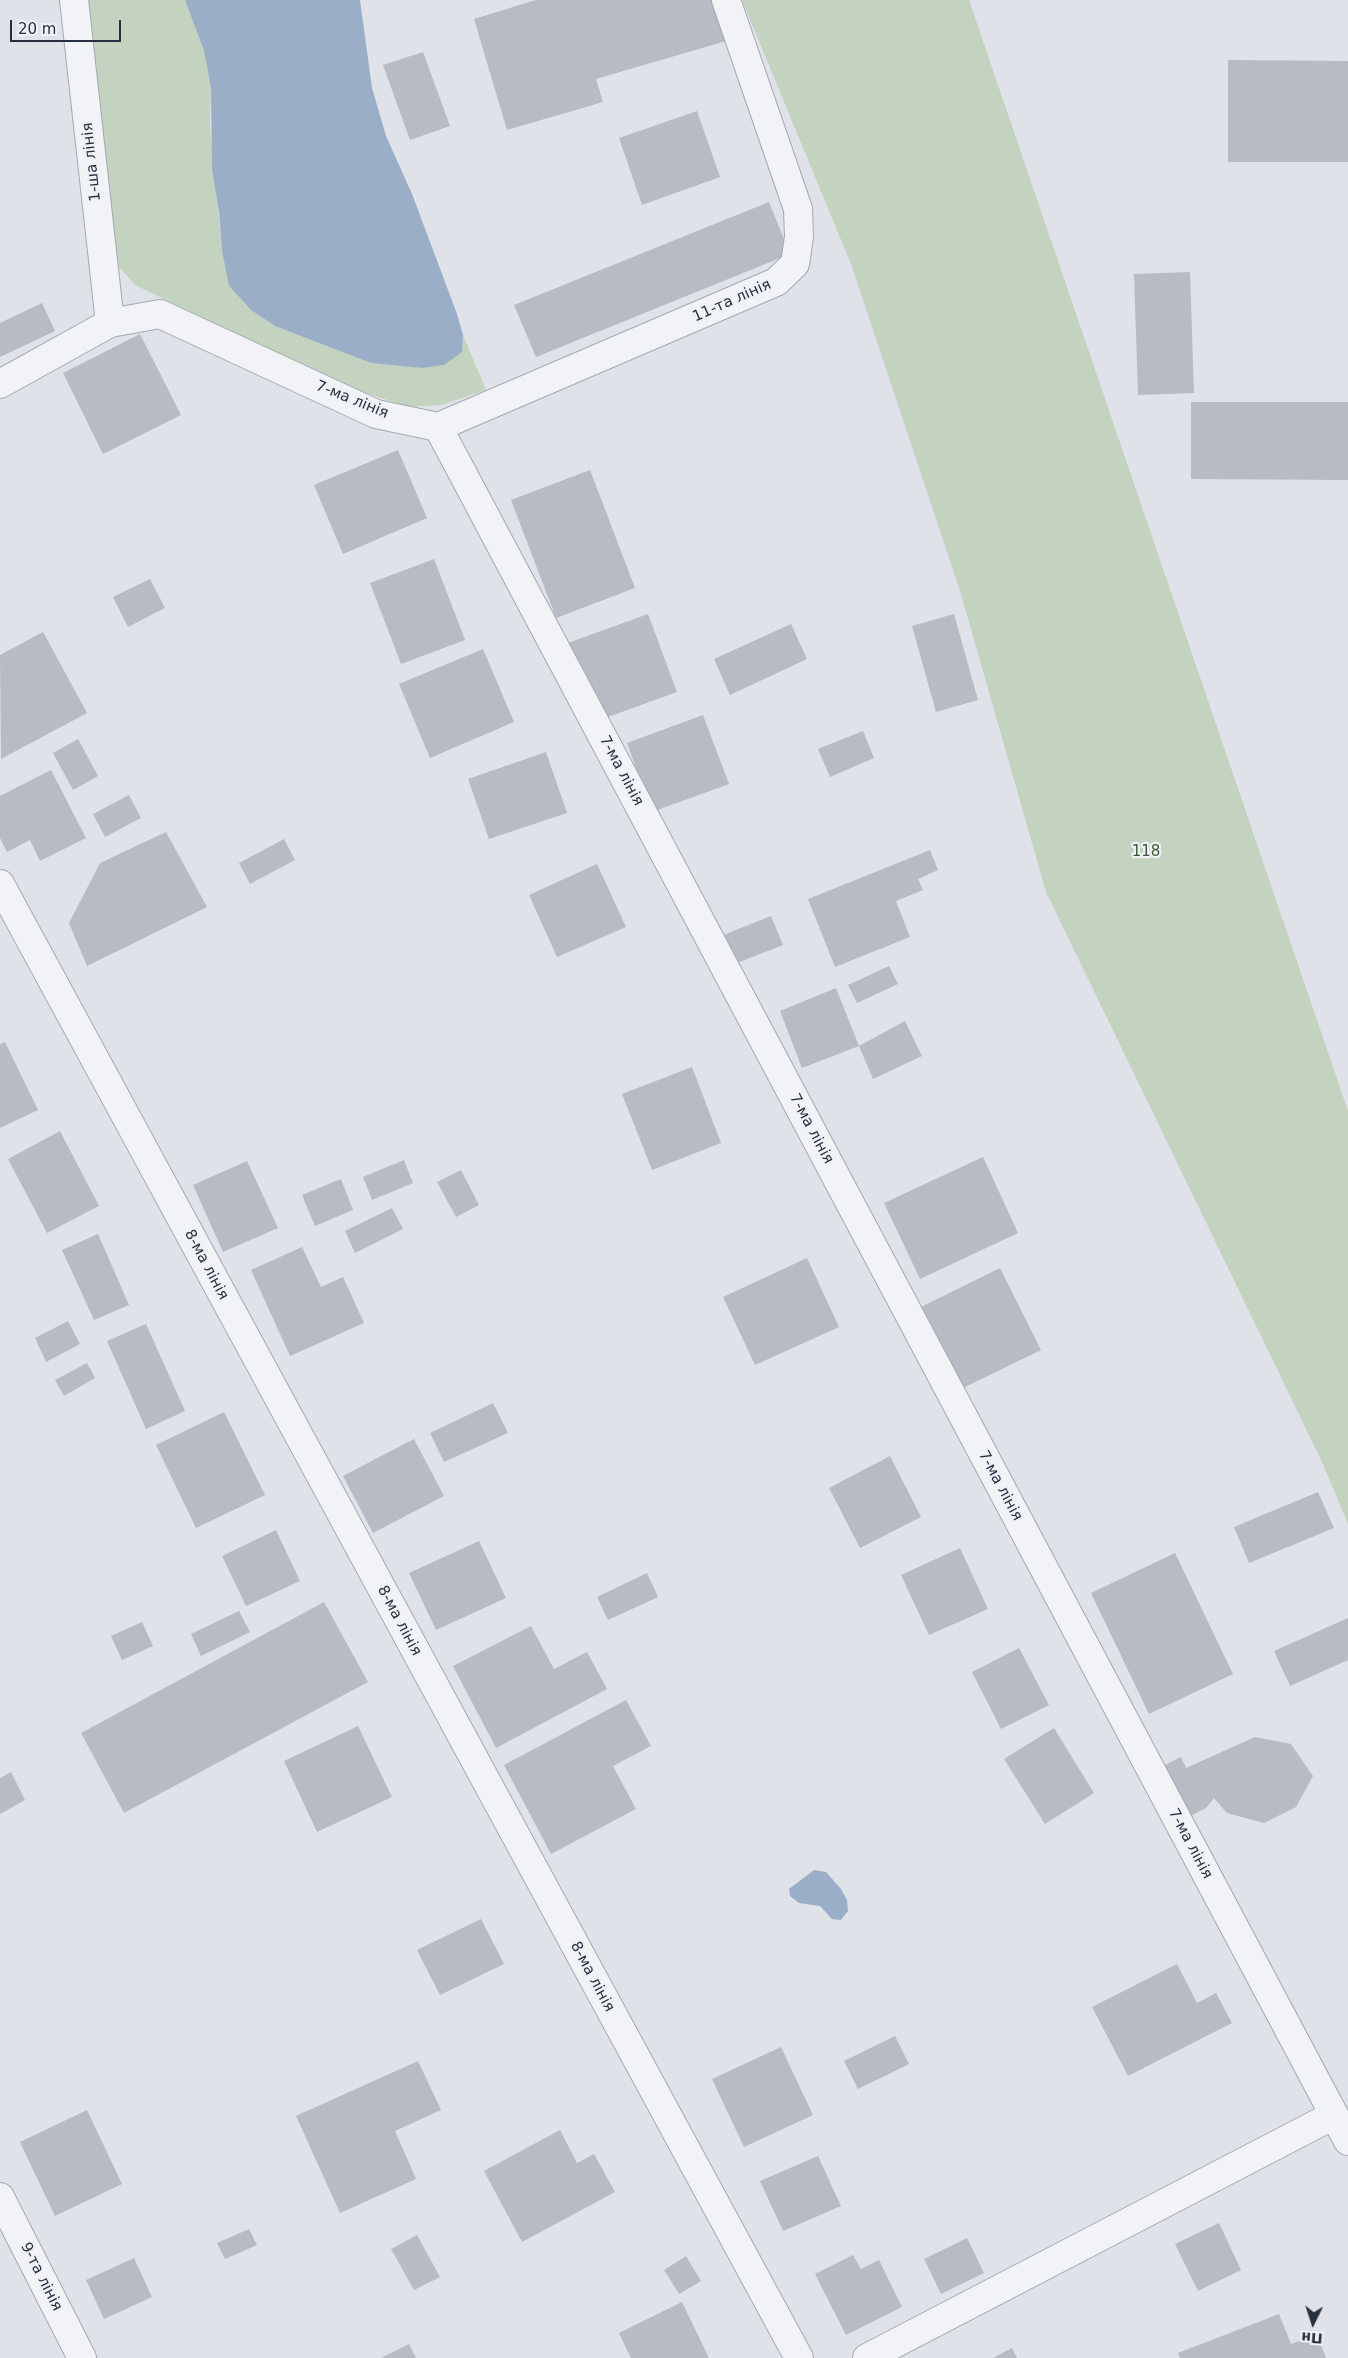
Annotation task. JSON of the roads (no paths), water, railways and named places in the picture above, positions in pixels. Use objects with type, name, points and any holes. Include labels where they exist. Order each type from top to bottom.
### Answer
[{"type":"street","name":"1-ша лінія","points":[[74,0],[110,323]]},
{"type":"street","name":"11-та лінія","points":[[438,427],[776,282],[794,264],[799,237],[798,209],[726,0]]},
{"type":"street","name":"7-ма лінія","points":[[0,384],[110,323],[160,314],[376,414],[438,427],[1348,2141]]},
{"type":"street","name":"8-ма лінія","points":[[0,884],[798,2358]]},
{"type":"street","points":[[867,2358],[1334,2115]]},
{"type":"street","name":"9-та лінія","points":[[0,2197],[82,2358]]},
{"type":"water","points":[[185,0],[360,0],[372,88],[386,136],[412,194],[457,314],[463,335],[462,352],[444,365],[422,368],[371,363],[275,326],[251,310],[229,286],[222,251],[219,212],[212,169],[211,88],[204,51]]},
{"type":"water","points":[[814,1870],[826,1872],[841,1889],[847,1900],[848,1911],[841,1920],[832,1919],[820,1906],[799,1903],[790,1896],[789,1889]]},
{"type":"park label","name":"118","points":[[1146,852]]}]
